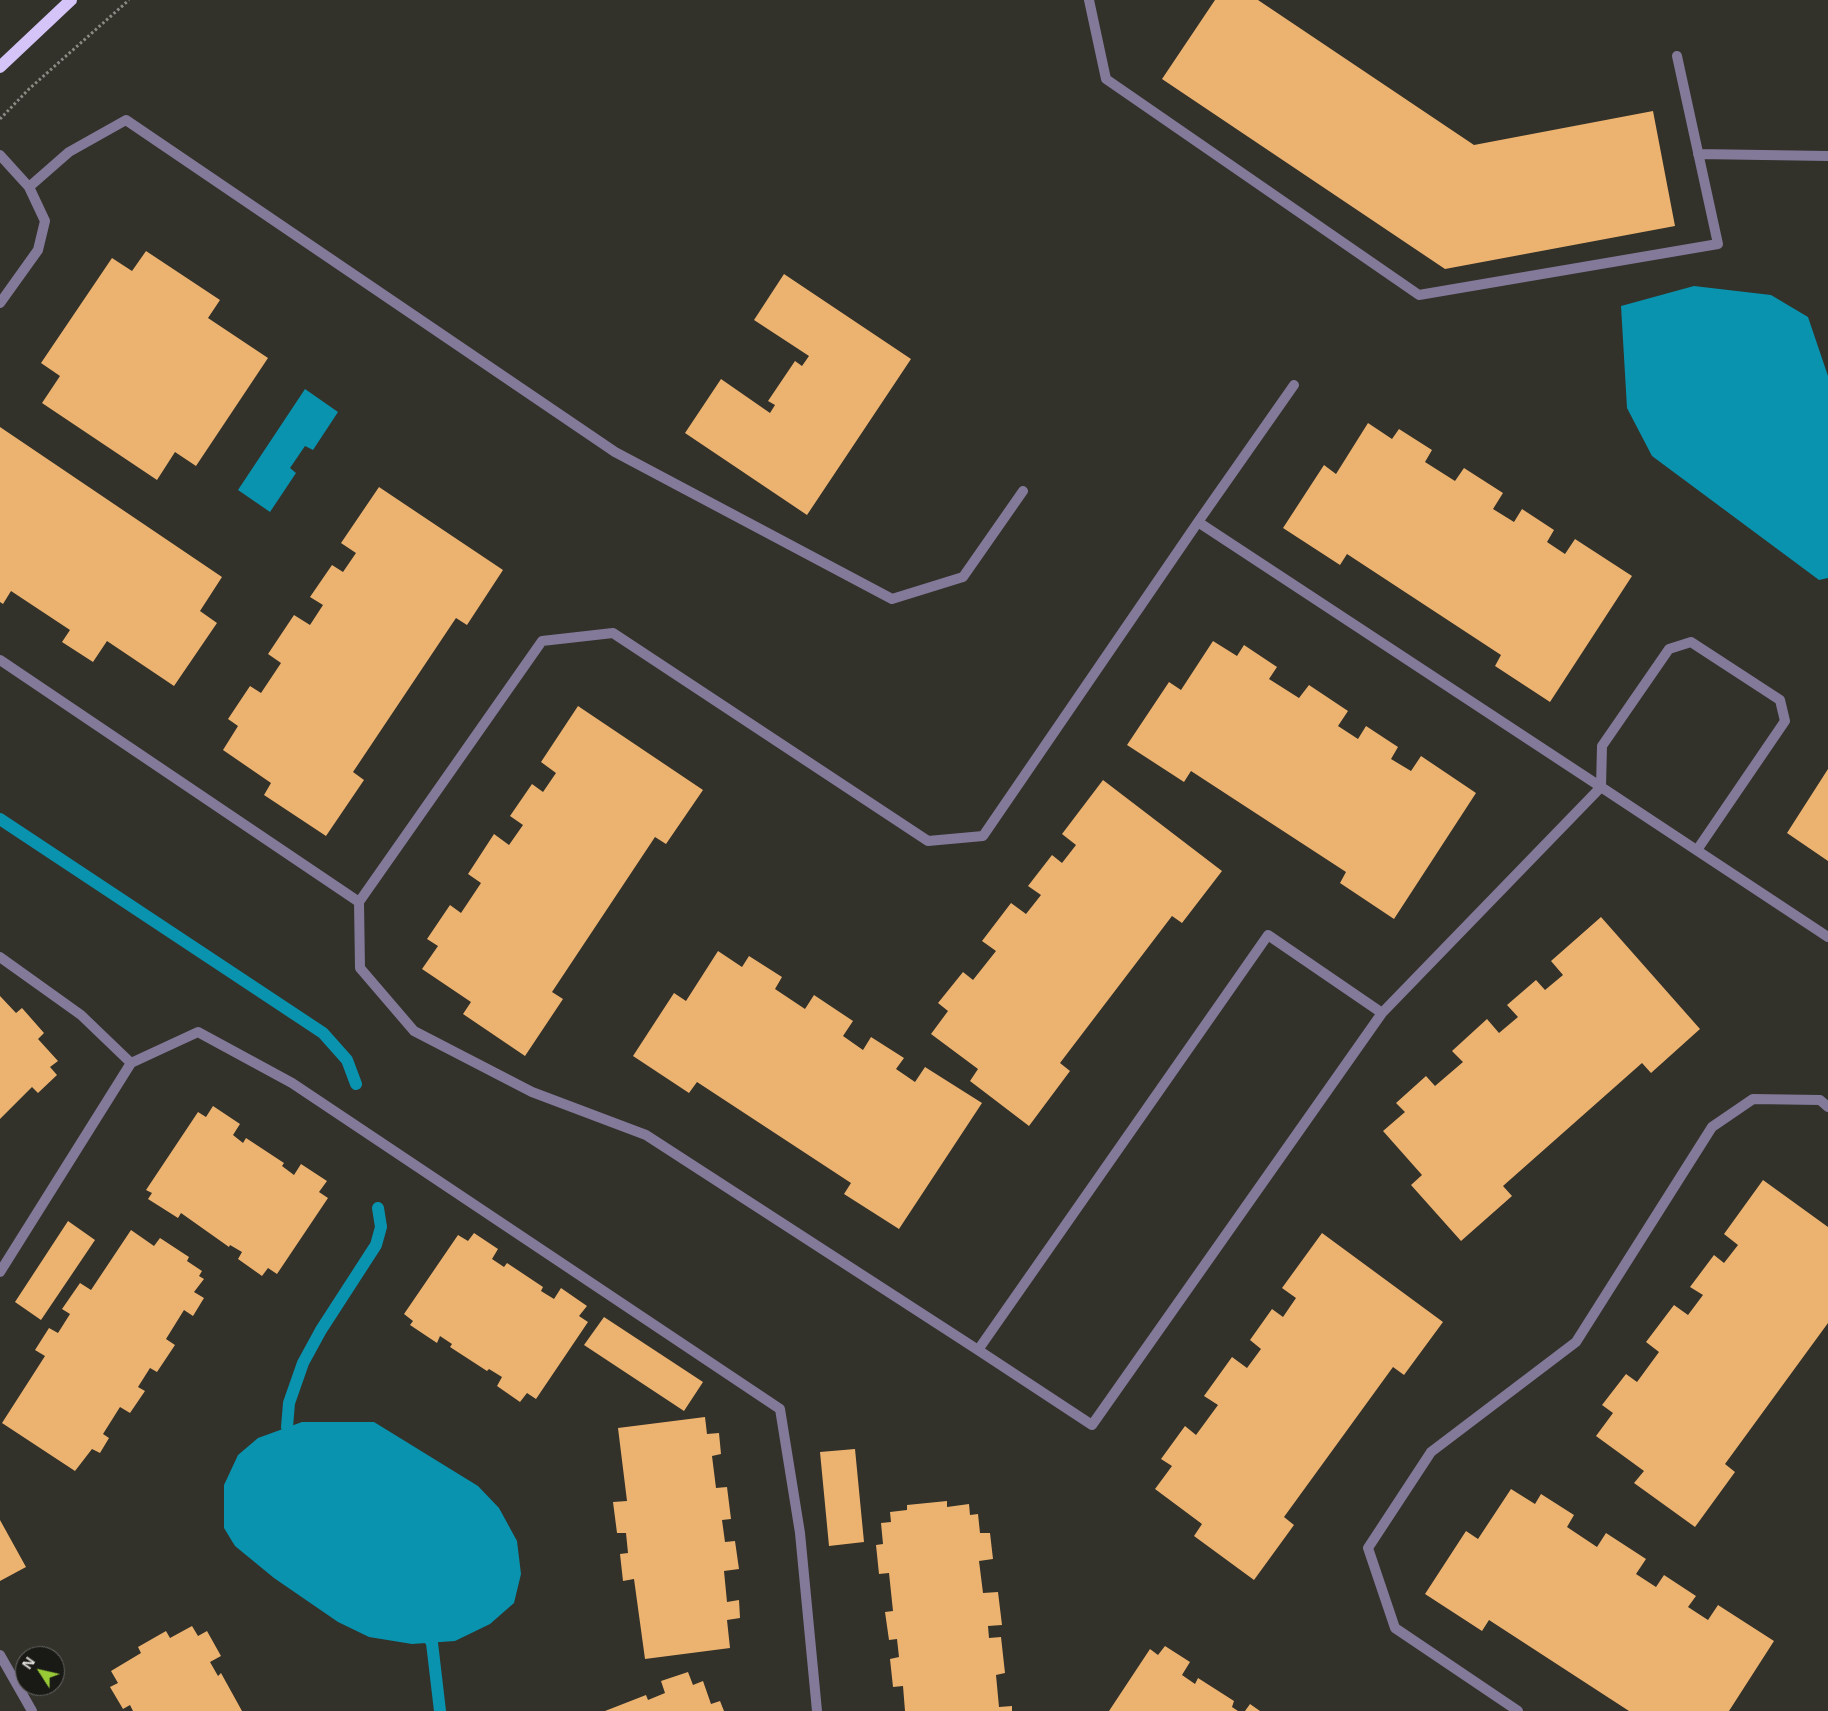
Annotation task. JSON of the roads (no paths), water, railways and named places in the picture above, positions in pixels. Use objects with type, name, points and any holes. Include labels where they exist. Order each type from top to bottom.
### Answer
[{"type":"main road","points":[[0,67],[72,0]]},
{"type":"lane","points":[[1088,0],[1106,79],[1420,295],[1718,244],[1677,56]]},
{"type":"lane","points":[[29,187],[69,152],[126,120],[615,452],[892,598],[963,577],[1022,491]]},
{"type":"lane","points":[[1698,154],[1828,156]]},
{"type":"lane","points":[[0,155],[29,187],[45,221],[38,250],[0,303]]},
{"type":"lane","points":[[1294,385],[983,836],[928,841],[613,633],[542,641],[359,902],[360,968],[414,1031],[532,1092],[646,1135],[1092,1425],[1382,1013],[1601,787],[1602,746],[1669,649],[1690,642],[1780,700],[1785,721],[1697,850]]},
{"type":"lane","points":[[1198,522],[1828,937]]},
{"type":"lane","points":[[0,660],[359,902]]},
{"type":"lane","points":[[978,1350],[1268,935],[1382,1013]]},
{"type":"lane","points":[[0,957],[81,1015],[131,1063]]},
{"type":"lane","points":[[0,1272],[131,1063],[198,1032],[292,1083],[780,1409],[800,1533],[817,1711]]},
{"type":"lane","points":[[1518,1711],[1395,1628],[1368,1548],[1431,1452],[1576,1342],[1712,1127],[1753,1099],[1820,1100],[1828,1107]]},
{"type":"lane","points":[[0,1655],[32,1711]]},
{"type":"water","points":[[1694,286],[1771,295],[1808,317],[1828,376],[1828,578],[1819,580],[1652,456],[1627,408],[1621,306]]},
{"type":"water","points":[[305,389],[338,412],[313,450],[305,446],[290,468],[296,473],[270,512],[238,490]]},
{"type":"water","points":[[302,1422],[374,1422],[478,1486],[499,1508],[517,1541],[521,1574],[514,1603],[490,1624],[455,1641],[412,1644],[369,1637],[338,1622],[274,1578],[235,1546],[224,1528],[224,1485],[238,1455],[258,1438]]},
{"type":"waterway","points":[[0,819],[323,1033],[347,1060],[356,1084]]},
{"type":"waterway","points":[[296,1441],[287,1427],[289,1403],[303,1363],[321,1330],[376,1245],[381,1227],[378,1208]]},
{"type":"waterway","points":[[423,1629],[432,1643],[440,1711]]}]
